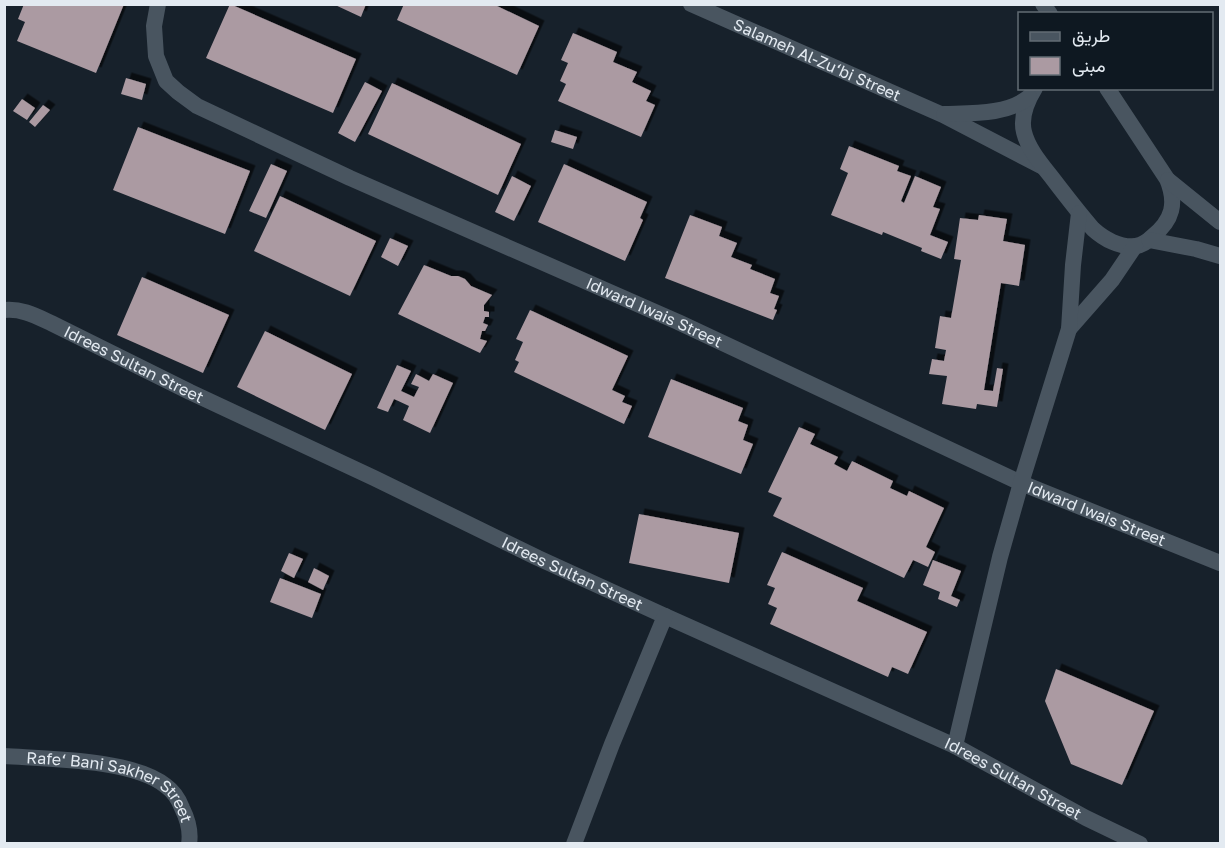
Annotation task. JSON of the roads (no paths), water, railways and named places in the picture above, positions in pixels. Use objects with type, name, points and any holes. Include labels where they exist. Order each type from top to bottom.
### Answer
[{"type":"street","name":"Idward Iwais Street","points":[[158,4],[154,26],[156,56],[166,81],[198,106],[350,178],[689,327],[1021,483],[1221,563]]},
{"type":"street","name":"Salameh Al-Zu‘bi Street","points":[[691,4],[943,114],[1045,168]]},
{"type":"street","points":[[1069,329],[1142,243],[1162,227],[1169,217],[1173,199],[1167,179],[1108,90]]},
{"type":"street","points":[[1032,93],[1022,118],[1024,132],[1030,146],[1093,229],[1103,237],[1123,245],[1142,243],[1196,249],[1221,256]]},
{"type":"street","name":"Salameh Al-Zu‘bi Street","points":[[943,114],[997,110],[1019,105],[1032,93]]},
{"type":"street","points":[[1167,179],[1221,222]]},
{"type":"street","points":[[955,746],[1000,557],[1069,329],[1079,213]]},
{"type":"street","name":"Idrees Sultan Street","points":[[4,310],[12,309],[29,313],[51,323],[538,558],[955,746],[1086,818],[1140,843]]},
{"type":"street","points":[[574,843],[664,616]]},
{"type":"street","name":"Rafe‘ Bani Sakher Street","points":[[4,756],[78,760],[143,773],[166,785],[178,799],[186,816],[189,843]]}]
